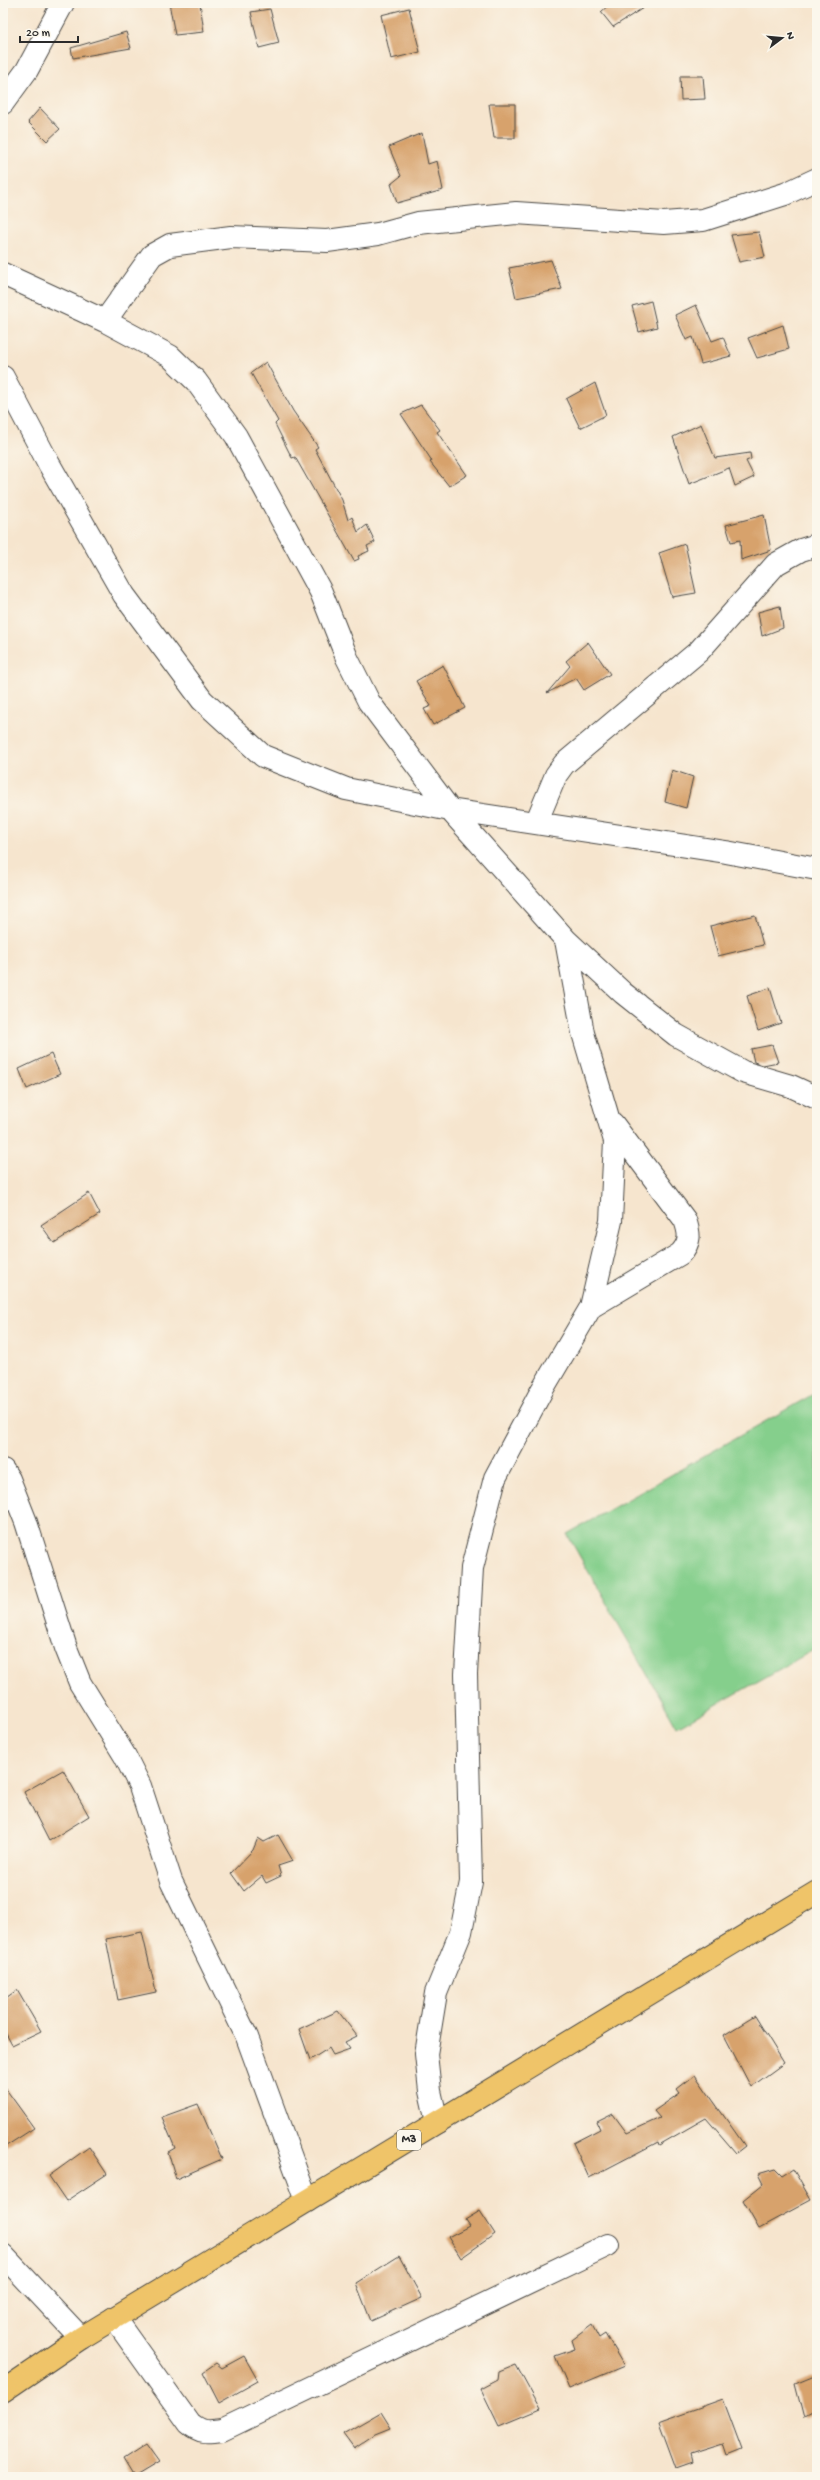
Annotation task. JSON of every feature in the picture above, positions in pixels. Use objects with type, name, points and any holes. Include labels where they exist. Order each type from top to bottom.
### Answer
[{"type":"main road","name":"M3","points":[[3,2390],[81,2338],[817,1892]]},
{"type":"street","points":[[3,103],[27,70],[64,3]]},
{"type":"street","points":[[105,321],[152,255],[170,245],[231,237],[327,241],[378,234],[418,223],[516,213],[664,223],[704,220],[785,194],[817,179]]},
{"type":"street","points":[[3,274],[105,321],[170,356],[196,381],[236,436],[321,592],[347,658],[369,702],[450,810],[566,940],[623,993],[676,1035],[744,1072],[791,1086],[817,1098]]},
{"type":"street","points":[[3,377],[49,464],[124,595],[202,700],[263,756],[346,789],[450,810],[726,852],[817,869]]},
{"type":"street","points":[[536,823],[556,775],[564,764],[699,651],[776,564],[801,550],[817,545]]},
{"type":"street","points":[[438,2122],[430,2091],[426,2054],[436,1993],[460,1932],[471,1882],[466,1674],[472,1568],[495,1478],[542,1390],[591,1308],[611,1221],[616,1141],[582,1032],[566,940]]},
{"type":"street","points":[[591,1308],[680,1254],[688,1245],[690,1234],[685,1220],[611,1121]]},
{"type":"street","points":[[3,1470],[10,1479],[26,1522],[66,1648],[80,1683],[125,1756],[140,1786],[171,1881],[247,2036],[307,2201]]},
{"type":"street","points":[[114,2318],[189,2423],[196,2430],[205,2432],[222,2430],[608,2245]]},
{"type":"street","points":[[3,2255],[81,2338]]},
{"type":"green space","points":[[817,1392],[817,1648],[677,1727],[567,1534]]},
{"type":"building","points":[[169,3],[200,3],[204,32],[175,35]]},
{"type":"building","points":[[611,3],[651,3],[613,27],[601,12]]},
{"type":"building","points":[[409,8],[420,52],[391,59],[381,15]]},
{"type":"building","points":[[270,9],[279,43],[259,48],[251,12]]},
{"type":"building","points":[[126,32],[131,48],[73,58],[71,48]]},
{"type":"building","points":[[680,76],[703,76],[705,99],[681,100]]},
{"type":"building","points":[[489,104],[515,104],[515,138],[494,138]]},
{"type":"building","points":[[40,108],[60,129],[47,141],[28,122]]},
{"type":"building","points":[[422,133],[428,164],[437,161],[443,190],[397,203],[391,184],[401,176],[389,147]]},
{"type":"building","points":[[759,232],[765,257],[739,262],[731,235]]},
{"type":"building","points":[[551,260],[562,289],[516,298],[509,268]]},
{"type":"building","points":[[651,301],[657,327],[639,332],[632,306]]},
{"type":"building","points":[[696,305],[712,341],[723,337],[731,356],[701,364],[693,337],[686,340],[675,315]]},
{"type":"building","points":[[783,325],[789,349],[757,358],[748,338]]},
{"type":"building","points":[[266,362],[293,411],[318,447],[315,449],[342,500],[348,520],[352,517],[358,532],[367,525],[375,542],[367,546],[369,551],[358,556],[359,559],[354,561],[295,457],[292,458],[275,424],[278,421],[251,373]]},
{"type":"building","points":[[595,383],[606,415],[580,428],[566,399]]},
{"type":"building","points":[[421,405],[440,430],[437,432],[467,475],[449,486],[430,462],[432,461],[401,414]]},
{"type":"building","points":[[701,424],[715,458],[750,453],[751,459],[746,461],[754,477],[735,486],[729,468],[689,484],[673,437]]},
{"type":"building","points":[[764,515],[771,550],[741,560],[740,540],[731,542],[726,525]]},
{"type":"building","points":[[685,544],[696,593],[672,597],[659,553]]},
{"type":"building","points":[[780,606],[783,628],[762,636],[758,612]]},
{"type":"building","points":[[588,642],[610,674],[584,690],[576,678],[547,693],[570,666],[566,661]]},
{"type":"building","points":[[443,665],[465,708],[433,725],[424,709],[431,706],[416,681]]},
{"type":"building","points":[[672,770],[693,777],[686,808],[665,802]]},
{"type":"building","points":[[755,915],[763,945],[718,956],[710,926]]},
{"type":"building","points":[[770,988],[781,1023],[758,1031],[747,996]]},
{"type":"building","points":[[772,1045],[778,1062],[763,1065],[754,1062],[751,1049]]},
{"type":"building","points":[[51,1054],[60,1074],[27,1089],[19,1069]]},
{"type":"building","points":[[89,1193],[100,1214],[54,1243],[41,1225]]},
{"type":"building","points":[[63,1770],[89,1816],[49,1841],[24,1792]]},
{"type":"building","points":[[278,1835],[293,1861],[278,1866],[281,1876],[266,1883],[262,1876],[244,1891],[231,1873],[253,1850],[258,1838],[264,1842]]},
{"type":"building","points":[[142,1932],[156,1992],[118,2000],[106,1939]]},
{"type":"building","points":[[17,1990],[41,2031],[12,2045],[3,2028],[3,2000]]},
{"type":"building","points":[[338,2011],[357,2036],[345,2042],[350,2049],[333,2055],[329,2048],[310,2060],[299,2029]]},
{"type":"building","points":[[755,2016],[784,2063],[751,2087],[724,2035]]},
{"type":"building","points":[[695,2075],[745,2146],[736,2153],[706,2118],[659,2145],[658,2142],[589,2178],[573,2143],[600,2129],[597,2122],[613,2114],[627,2133],[660,2118],[654,2111],[680,2093],[677,2089]]},
{"type":"building","points":[[3,2085],[34,2128],[3,2148]]},
{"type":"building","points":[[198,2104],[222,2159],[176,2179],[168,2152],[175,2148],[162,2117]]},
{"type":"building","points":[[89,2147],[107,2174],[66,2201],[49,2176]]},
{"type":"building","points":[[775,2169],[782,2176],[793,2169],[811,2200],[759,2228],[743,2200],[763,2184],[758,2174]]},
{"type":"building","points":[[480,2211],[495,2234],[461,2258],[448,2237],[469,2226],[465,2220]]},
{"type":"building","points":[[399,2256],[422,2298],[371,2321],[356,2283]]},
{"type":"building","points":[[592,2325],[599,2338],[605,2334],[624,2366],[569,2389],[555,2356],[575,2349],[572,2340]]},
{"type":"building","points":[[244,2356],[258,2381],[219,2403],[203,2372],[216,2363],[222,2368]]},
{"type":"building","points":[[516,2365],[540,2409],[499,2426],[481,2389],[498,2380],[499,2372]]},
{"type":"building","points":[[817,2375],[817,2412],[804,2419],[795,2384]]},
{"type":"building","points":[[723,2399],[742,2450],[727,2456],[723,2444],[691,2454],[693,2462],[676,2468],[659,2422]]},
{"type":"building","points":[[381,2412],[391,2428],[376,2434],[354,2449],[343,2434]]},
{"type":"building","points":[[146,2444],[159,2462],[134,2477],[123,2459]]}]
